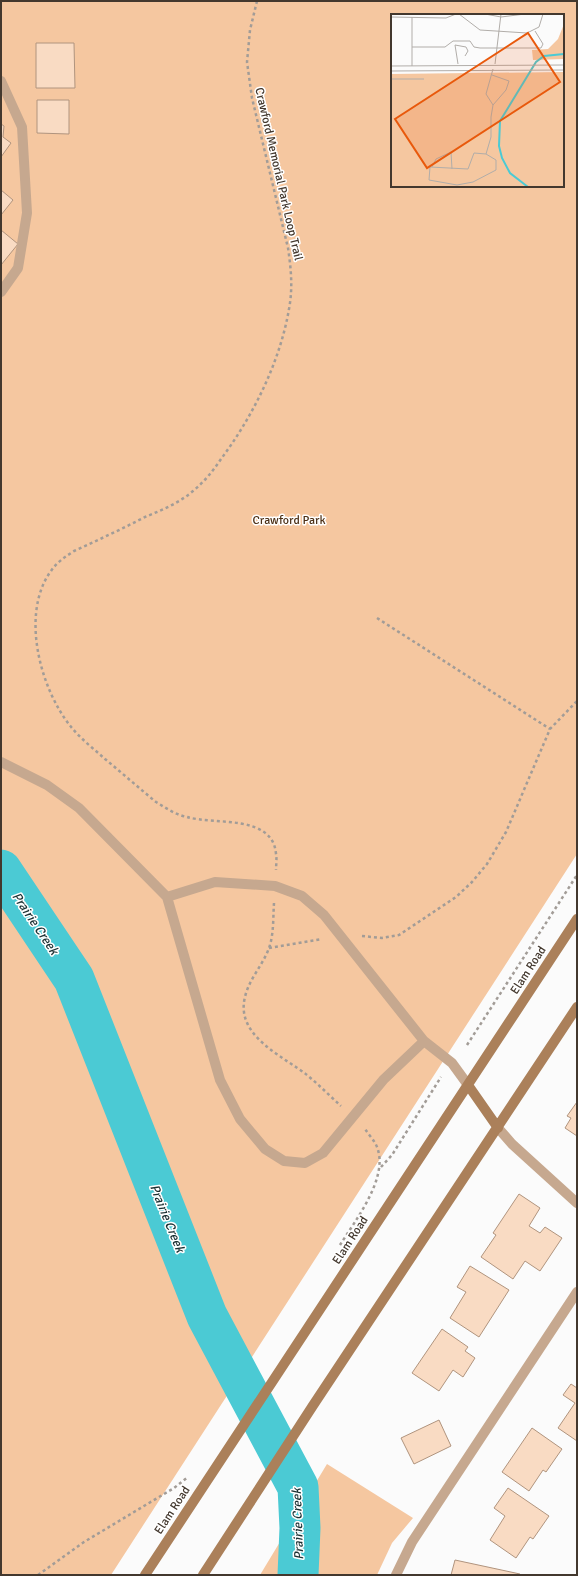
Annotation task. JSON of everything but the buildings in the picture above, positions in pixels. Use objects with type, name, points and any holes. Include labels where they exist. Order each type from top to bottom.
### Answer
[{"type":"main road","name":"Elam Road","points":[[145,1575],[577,919]]},
{"type":"main road","points":[[203,1575],[312,1407],[577,1007]]},
{"type":"main road","points":[[468,1085],[498,1128]]},
{"type":"street","points":[[1,81],[22,127],[26,213],[18,268],[1,292]]},
{"type":"street","points":[[1,762],[47,785],[78,808],[167,897],[220,1080],[240,1120],[265,1149],[284,1161],[304,1163],[323,1153],[384,1078],[424,1041]]},
{"type":"street","points":[[167,897],[215,882],[275,886],[302,896],[324,915],[424,1041],[452,1063],[468,1085]]},
{"type":"street","points":[[498,1128],[512,1144],[577,1203]]},
{"type":"street","points":[[396,1575],[412,1542],[577,1292]]},
{"type":"path","name":"Crawford Memorial Park Loop Trail","points":[[257,1],[250,30],[247,62],[252,98],[288,248],[292,278],[289,308],[284,332],[272,368],[259,397],[233,443],[207,478],[193,491],[177,502],[74,551],[61,559],[51,571],[43,586],[38,600],[35,623],[37,645],[44,675],[58,708],[72,727],[89,744],[151,797],[169,809],[186,817],[257,827],[266,833],[274,843],[276,854],[275,886],[272,931],[269,948],[244,998],[244,1010],[248,1026],[262,1042],[307,1075],[352,1116],[365,1129],[378,1148],[380,1168],[374,1186],[338,1248]]},
{"type":"path","points":[[376,618],[550,729]]},
{"type":"path","points":[[269,948],[340,936],[354,935],[382,938],[399,935],[456,897],[472,882],[487,864],[506,832],[550,729],[577,701]]},
{"type":"path","points":[[466,1045],[577,875]]},
{"type":"path","points":[[380,1168],[392,1155],[441,1076]]},
{"type":"path","points":[[38,1575],[84,1542],[174,1488],[190,1475]]},
{"type":"green space","name":"Crawford Park","points":[[1,1],[577,1],[577,854],[111,1575],[1,1575]]},
{"type":"green space","points":[[327,1464],[413,1518],[392,1543],[377,1575],[260,1575]]},
{"type":"waterway","name":"Prairie Creek","points":[[1,870],[74,979],[207,1316],[298,1487],[300,1528],[298,1575]]}]
